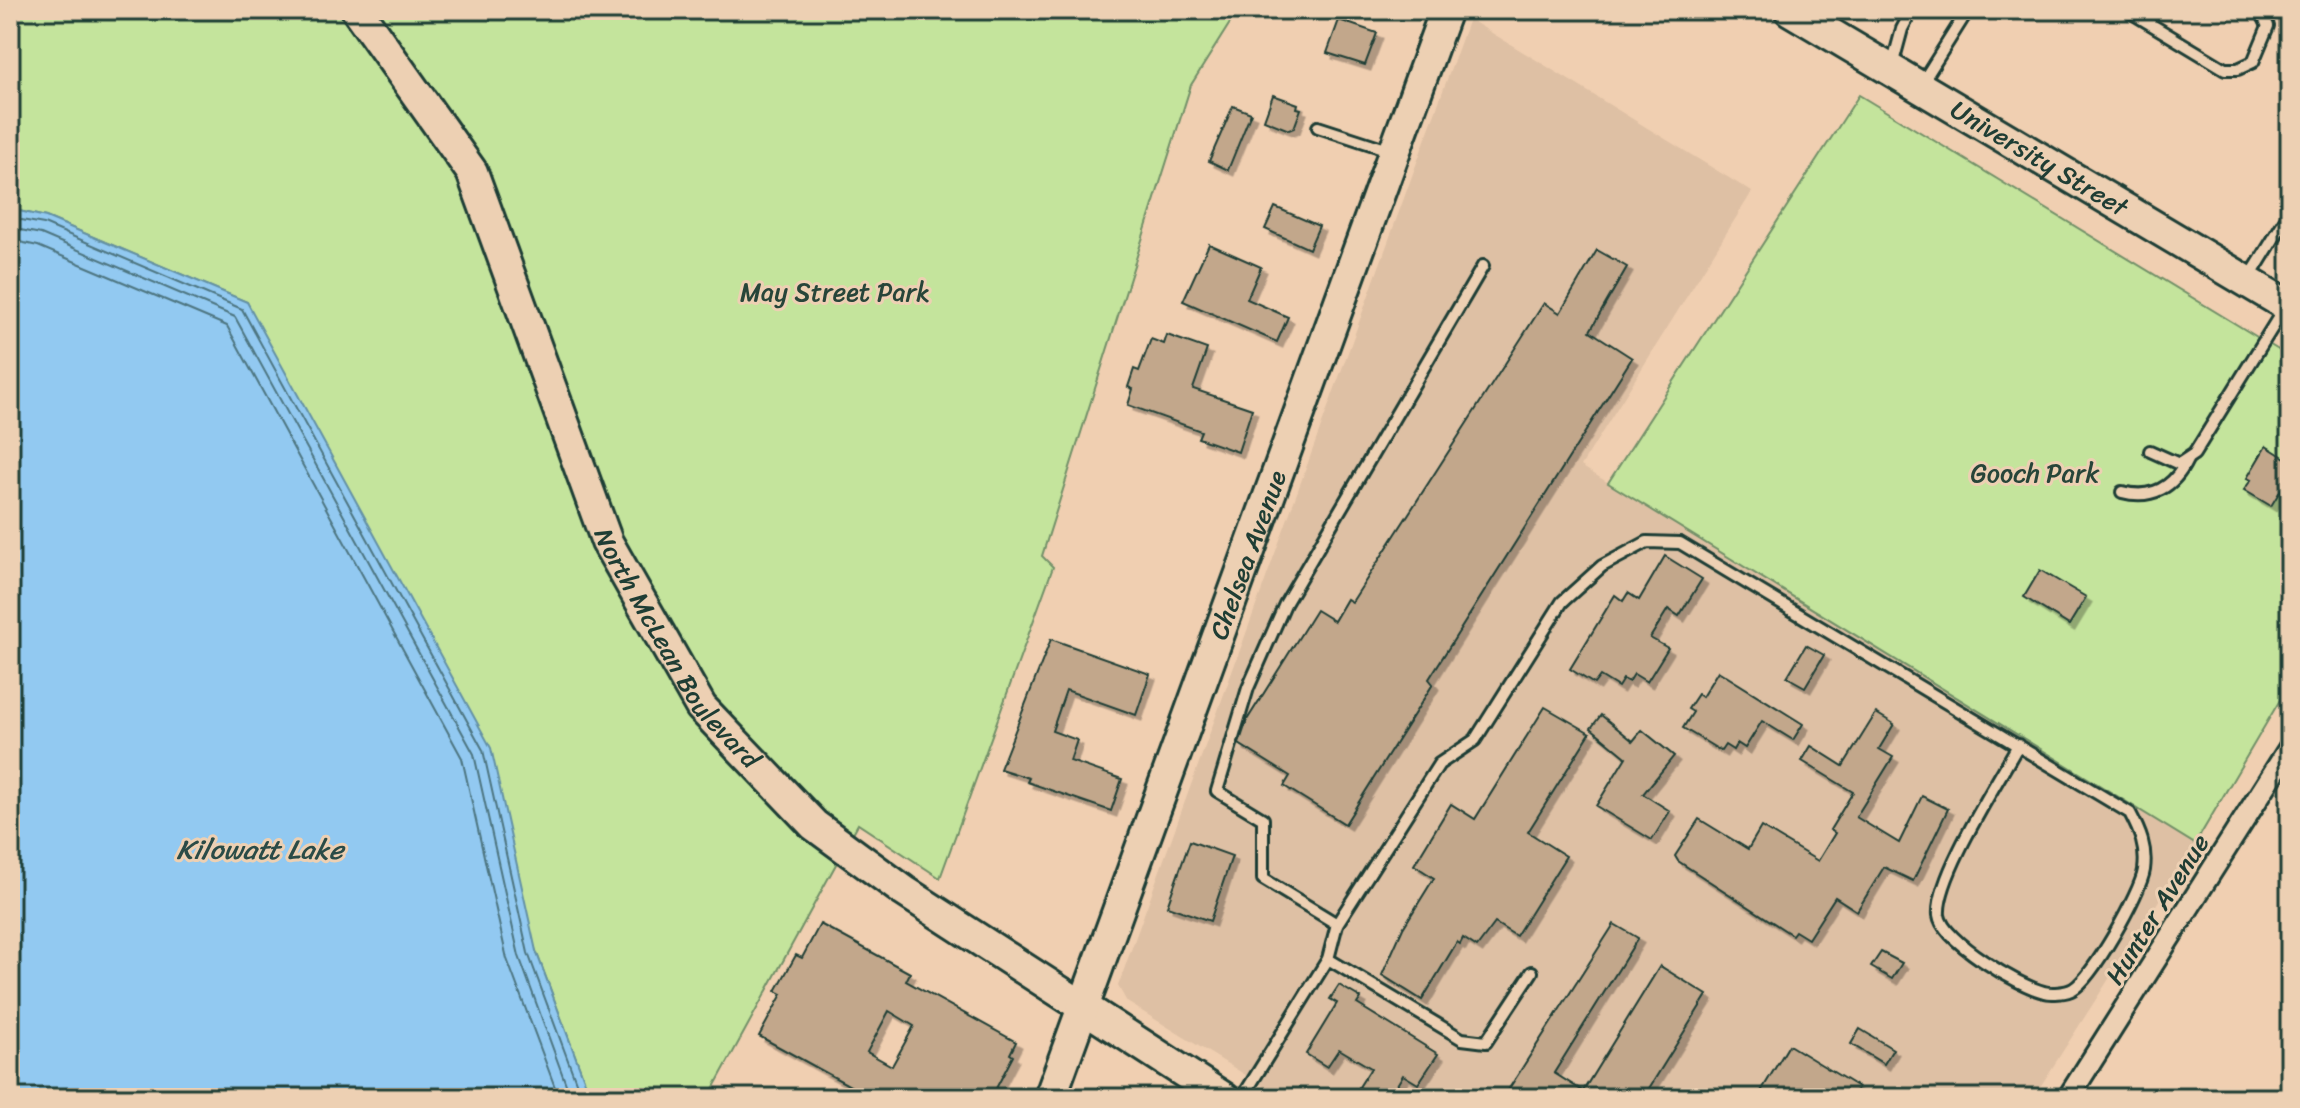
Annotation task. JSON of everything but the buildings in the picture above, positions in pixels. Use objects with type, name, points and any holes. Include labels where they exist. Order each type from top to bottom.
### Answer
[{"type":"main road","name":"North McLean Boulevard","points":[[357,10],[472,172],[607,542],[701,707],[814,825],[904,891],[1224,1098]]},
{"type":"main road","name":"Chelsea Avenue","points":[[1050,1098],[1446,10]]},
{"type":"main road","name":"University Street","points":[[1790,10],[2288,306]]},
{"type":"street","name":"Hunter Avenue","points":[[2068,1098],[2290,747]]},
{"type":"lane","points":[[1890,71],[1902,29],[1912,10]]},
{"type":"lane","points":[[1919,88],[1968,10]]},
{"type":"lane","points":[[2127,10],[2225,69],[2238,69],[2253,62],[2268,26],[2260,10]]},
{"type":"lane","points":[[1318,127],[1394,152]]},
{"type":"lane","points":[[2246,281],[2290,212]]},
{"type":"lane","points":[[1337,924],[1263,879],[1263,819],[1217,791],[1248,688],[1285,604],[1483,266]]},
{"type":"lane","points":[[2150,451],[2179,464],[2194,454],[2288,306]]},
{"type":"lane","points":[[2122,492],[2150,494],[2170,484],[2178,479],[2188,458]]},
{"type":"lane","points":[[1242,1098],[1328,959],[1337,924],[1439,764],[1475,740],[1562,602],[1602,566],[1647,542],[1680,543],[2018,745],[2130,813],[2144,842],[2144,873],[2097,966],[2072,990],[2045,993],[2019,981],[1951,940],[1939,917],[1943,884],[2018,745]]},
{"type":"lane","points":[[1328,959],[1462,1039],[1486,1042],[1532,972]]},
{"type":"shaded area","points":[[1469,19],[1752,192],[1581,466],[2195,844],[2033,1098],[1283,1098],[1127,1002],[1118,986]]},
{"type":"green space","name":"May Street Park","points":[[10,10],[1234,10],[1235,15],[1191,85],[1042,556],[1053,567],[940,878],[858,824],[708,1098],[591,1098],[536,951],[247,302],[46,217],[10,209]]},
{"type":"green space","name":"Gooch Park","points":[[1859,95],[2290,357],[2290,683],[2195,844],[1608,483]]},
{"type":"water","name":"Kilowatt Lake","points":[[10,209],[46,217],[247,302],[491,748],[536,951],[591,1098],[10,1098]]}]
